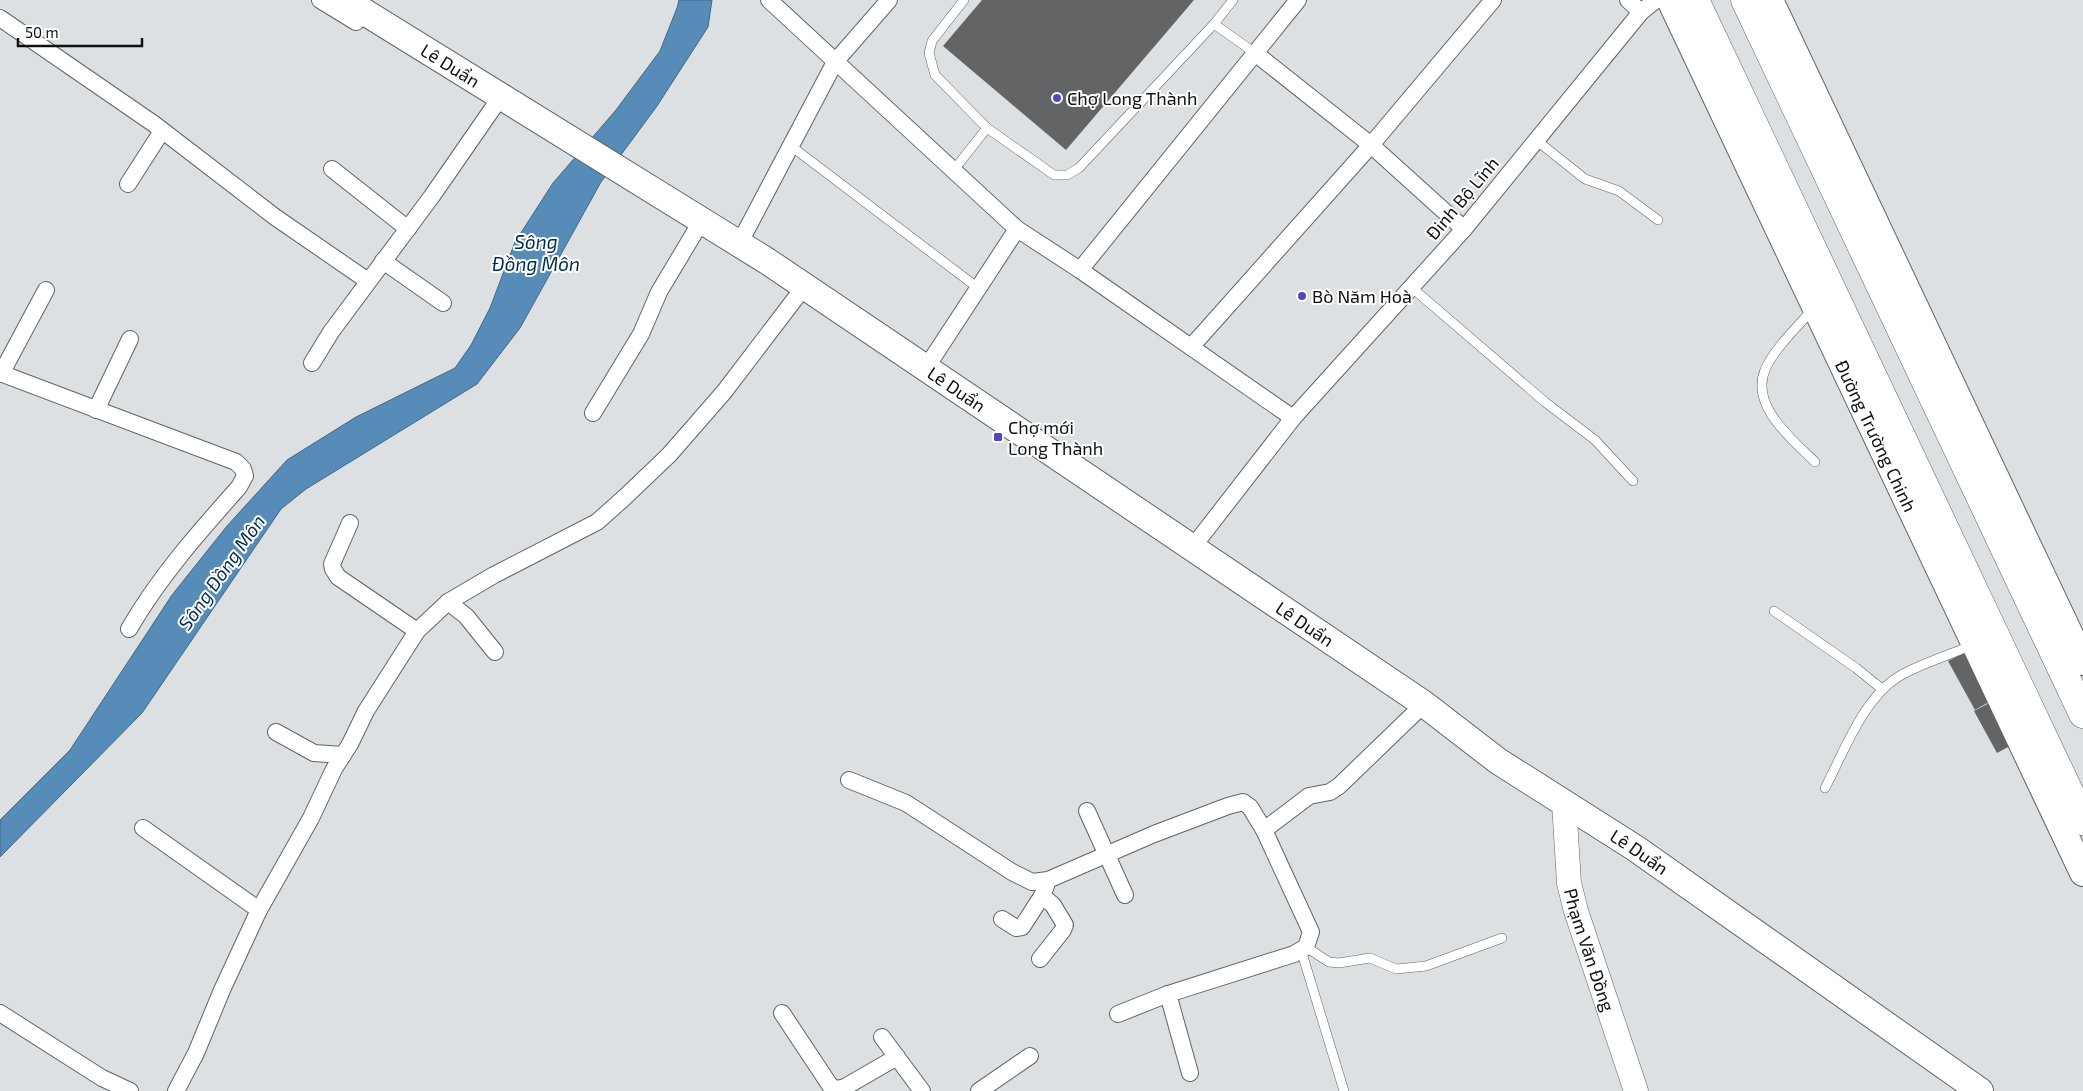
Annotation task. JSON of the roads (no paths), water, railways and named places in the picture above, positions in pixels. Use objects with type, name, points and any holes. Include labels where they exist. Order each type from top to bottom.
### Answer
[{"type":"highway","name":"Đường Trường Chinh","points":[[1695,0],[1960,586],[2083,821]]},
{"type":"highway","points":[[1745,0],[2083,714]]},
{"type":"main road","name":"Lê Duẩn","points":[[345,0],[498,101],[555,130],[619,171],[702,220],[926,368],[1424,704],[1498,761],[1634,848],[1980,1091]]},
{"type":"main road","name":"Đường Trường Chinh","points":[[1670,0],[1815,306],[1960,586],[1975,644],[2083,873]]},
{"type":"main road","points":[[1770,0],[2083,662]]},
{"type":"main road","name":"Phạm Văn Đồng","points":[[1564,803],[1569,883],[1576,911],[1636,1091]]},
{"type":"street","points":[[312,363],[331,332],[408,229],[498,101],[320,0]]},
{"type":"street","points":[[369,0],[555,130]]},
{"type":"street","points":[[769,0],[1017,229],[1080,270],[1293,418]]},
{"type":"street","points":[[739,244],[835,62],[889,0]]},
{"type":"street","points":[[1080,270],[1298,0]]},
{"type":"street","points":[[1191,347],[1371,145],[1493,0]]},
{"type":"street","points":[[1628,0],[1641,12]]},
{"type":"street","name":"Đinh Bộ Lĩnh","points":[[1192,548],[1293,418],[1464,229],[1641,12],[1656,0]]},
{"type":"street","points":[[0,18],[162,131],[275,217],[368,281]]},
{"type":"street","points":[[1255,54],[1371,145],[1464,229]]},
{"type":"street","points":[[128,184],[162,131]]},
{"type":"street","points":[[332,169],[408,229]]},
{"type":"street","points":[[593,414],[641,334],[659,292],[702,220]]},
{"type":"street","points":[[926,368],[1017,229]]},
{"type":"street","points":[[383,261],[443,303]]},
{"type":"street","points":[[176,1091],[196,1053],[222,990],[259,910],[311,818],[334,769],[366,711],[417,631],[448,602],[494,575],[597,522],[625,498],[669,455],[724,392],[804,287]]},
{"type":"street","points":[[46,290],[0,373],[236,462],[243,469],[245,476],[239,487],[186,548],[147,598],[129,629]]},
{"type":"street","points":[[96,410],[130,339]]},
{"type":"street","points":[[350,523],[332,564],[332,569],[338,577],[417,631]]},
{"type":"street","points":[[448,602],[466,616],[495,652]]},
{"type":"street","points":[[1264,830],[1309,796],[1330,792],[1339,786],[1424,704]]},
{"type":"street","points":[[276,732],[314,753],[342,755]]},
{"type":"street","points":[[848,780],[906,803],[1012,872],[1032,882],[1048,880],[1107,853],[1228,806],[1243,802],[1250,807],[1264,830],[1311,932],[1303,948],[1294,954],[1168,994],[1118,1014]]},
{"type":"street","points":[[1087,811],[1125,896]]},
{"type":"street","points":[[143,828],[259,910]]},
{"type":"street","points":[[1002,919],[1016,928],[1022,927],[1042,896],[1048,880]]},
{"type":"street","points":[[1040,959],[1065,925],[1053,906],[1042,896]]},
{"type":"street","points":[[1168,994],[1190,1073]]},
{"type":"street","points":[[0,1013],[102,1078],[130,1091]]},
{"type":"street","points":[[782,1013],[831,1087],[838,1089],[845,1087],[897,1057]]},
{"type":"street","points":[[882,1037],[922,1091]]},
{"type":"street","points":[[979,1091],[1030,1056]]},
{"type":"lane","points":[[964,0],[932,41],[929,53],[930,64],[935,75],[987,128],[1054,175],[1067,175],[1079,168],[1214,24],[1234,0]]},
{"type":"lane","points":[[1214,24],[1255,54]]},
{"type":"lane","points":[[953,171],[987,128]]},
{"type":"lane","points":[[1536,140],[1584,179],[1620,191],[1658,220]]},
{"type":"lane","points":[[791,146],[978,288]]},
{"type":"lane","points":[[1411,287],[1545,402],[1595,440],[1633,481]]},
{"type":"lane","points":[[1815,306],[1765,369],[1761,386],[1764,400],[1783,430],[1815,462]]},
{"type":"lane","points":[[1774,611],[1856,668],[1882,690]]},
{"type":"lane","points":[[1825,788],[1867,708],[1882,690],[1899,677],[1975,644]]},
{"type":"lane","points":[[1303,948],[1329,962],[1339,963],[1370,958],[1396,969],[1426,966],[1502,938]]},
{"type":"lane","points":[[1303,948],[1344,1091]]},
{"type":"water","name":"Sông Đồng Môn","points":[[679,0],[712,0],[708,27],[657,106],[601,182],[520,328],[477,384],[306,489],[281,509],[142,713],[0,857],[0,820],[70,750],[172,595],[227,526],[287,460],[356,417],[455,368],[471,345],[490,308],[515,242],[553,183],[616,110],[660,51]]},
{"type":"place","name":"Chợ Long Thành","points":[[1057,98]]},
{"type":"place","name":"Bò Năm Hoà","points":[[1302,296]]},
{"type":"place","name":"Chợ mới Long Thành","points":[[998,437]]}]
